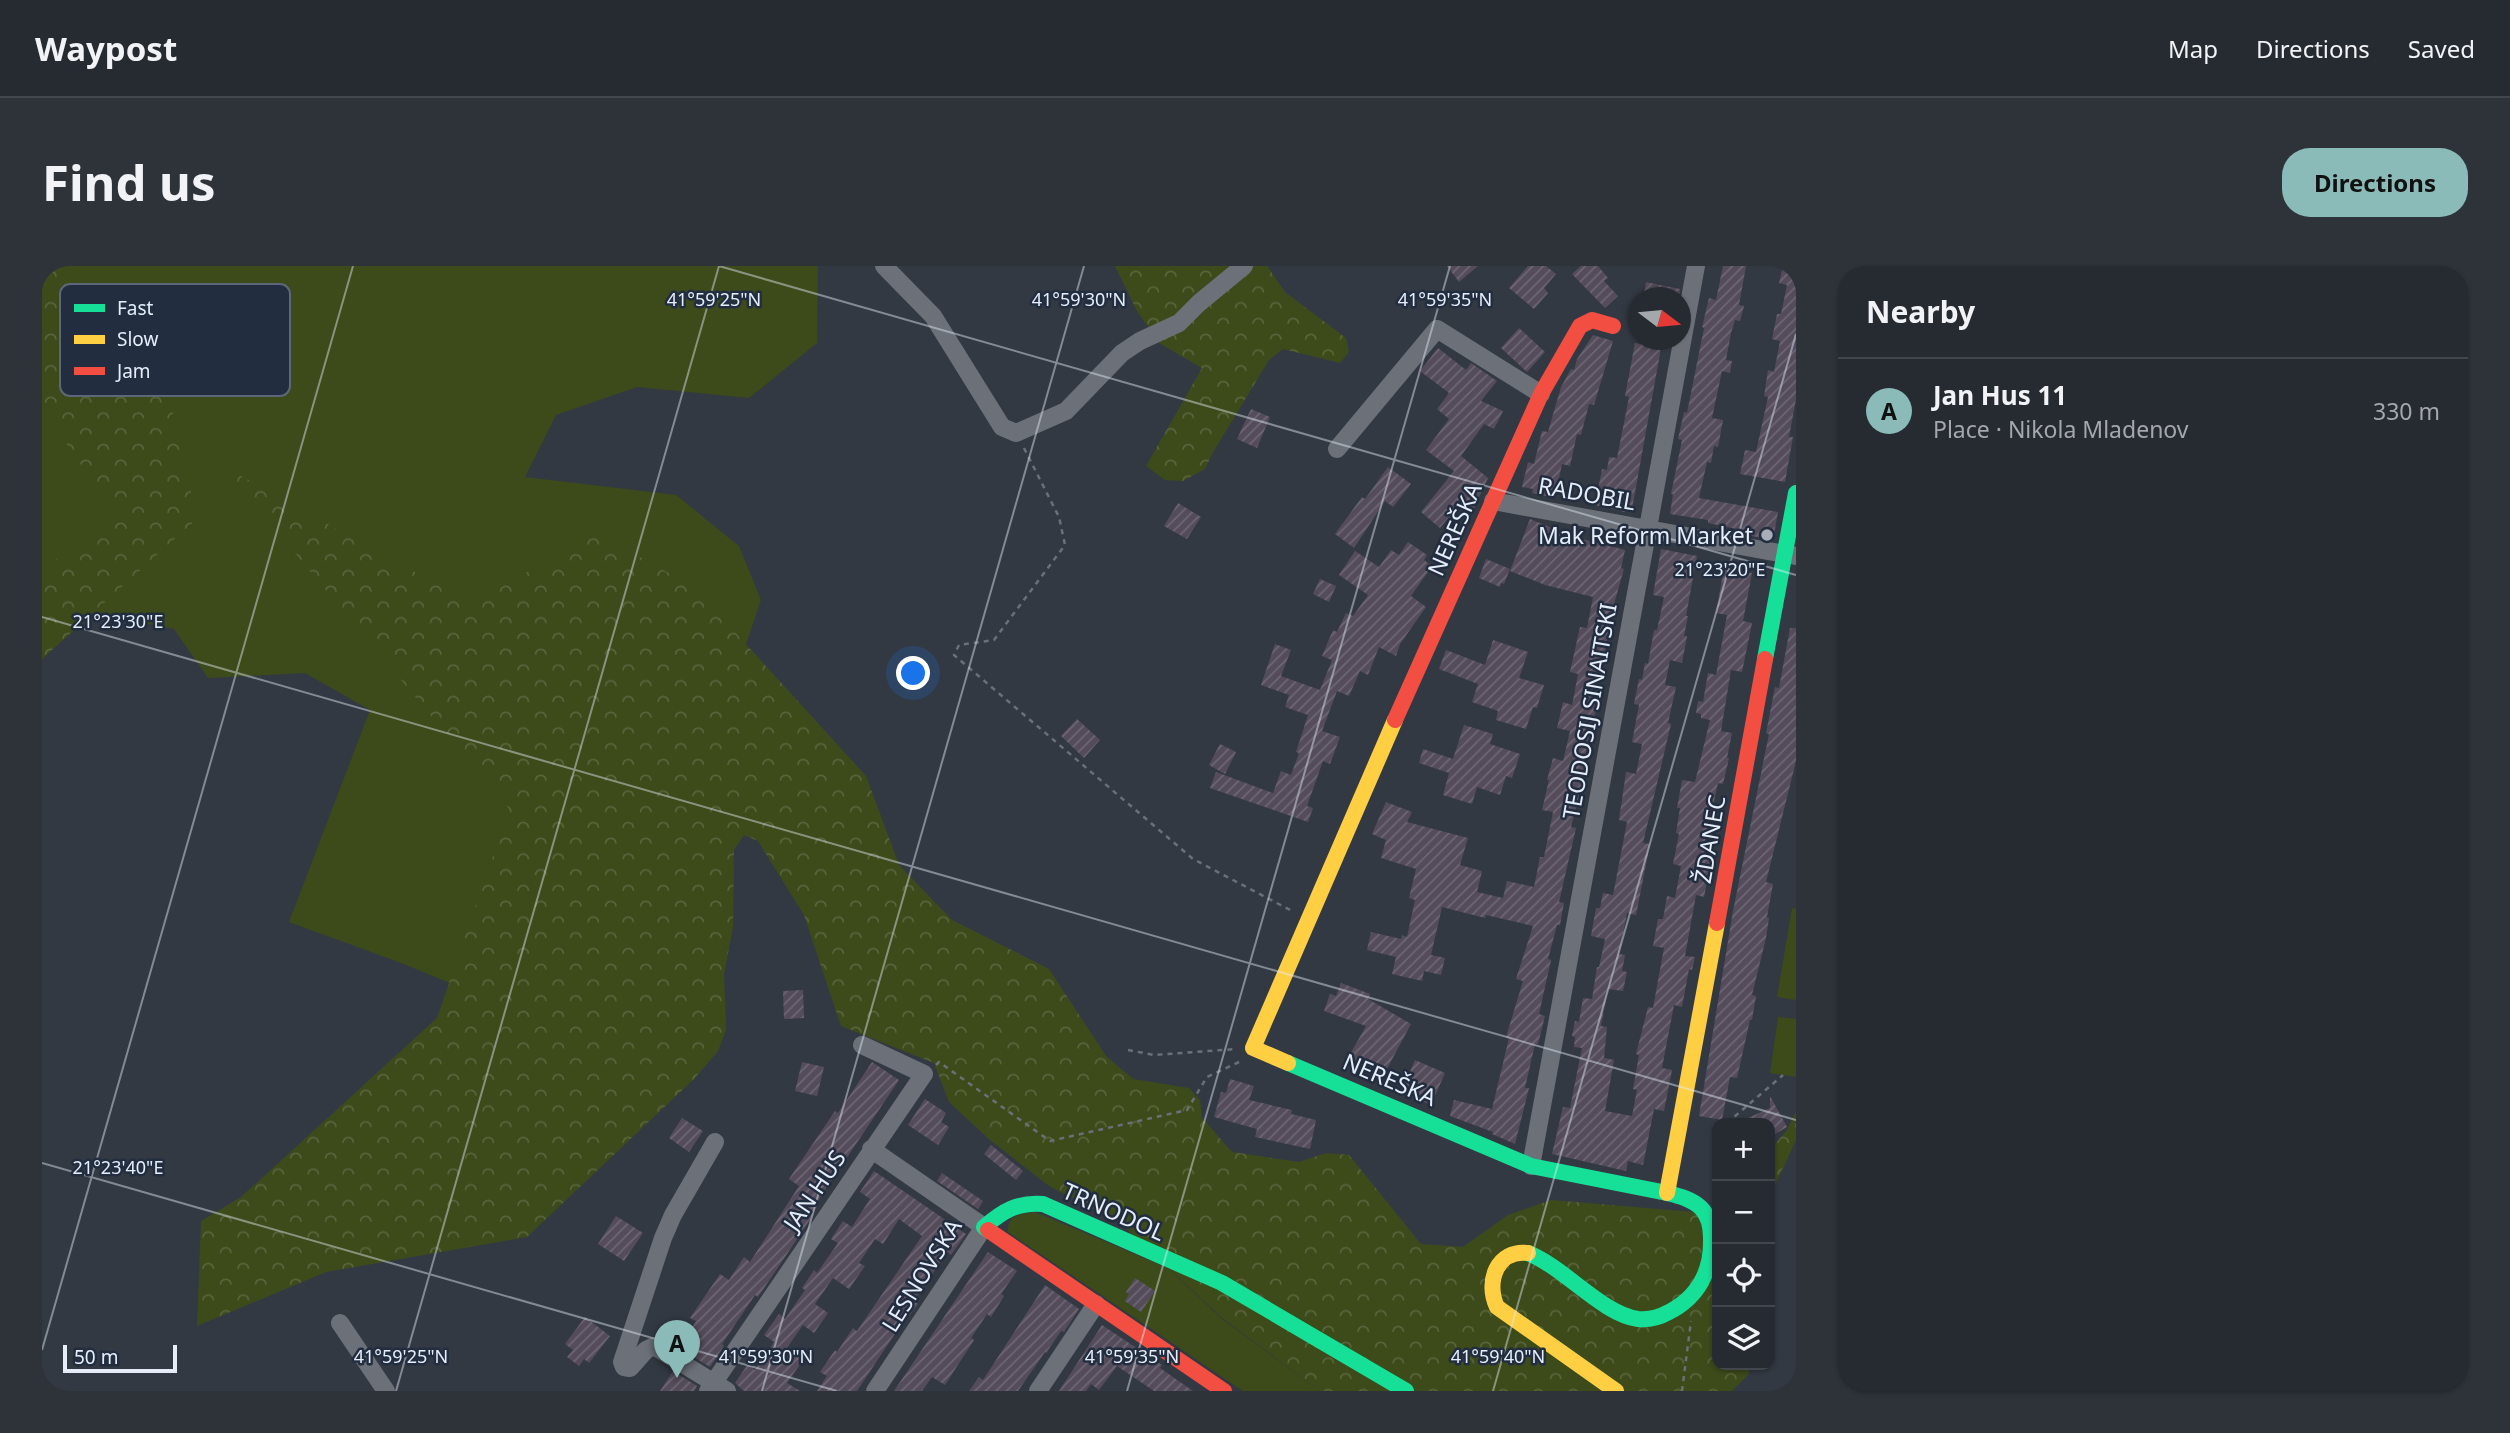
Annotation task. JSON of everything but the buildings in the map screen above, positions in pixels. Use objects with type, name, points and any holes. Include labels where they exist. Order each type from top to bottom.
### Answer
[{"type":"street","points":[[884,266],[933,316],[1002,427],[1016,433],[1066,411],[1122,353],[1140,341],[1179,323],[1244,266]]},
{"type":"street","name":"TEODOSIJ SINAITSKI","points":[[1531,1166],[1696,266]]},
{"type":"street","name":"NEREŠKA","points":[[1613,326],[1592,320],[1580,326],[1541,394],[1410,686],[1257,1049],[1531,1166],[1667,1193],[1696,1203],[1709,1220],[1711,1234],[1709,1260],[1702,1283],[1694,1295]]},
{"type":"street","points":[[1337,449],[1437,329],[1541,394]]},
{"type":"street","name":"ŽDANEC","points":[[1667,1193],[1791,555],[1796,493]]},
{"type":"street","name":"RADOBIL","points":[[1493,501],[1791,555]]},
{"type":"street","points":[[862,1045],[924,1074]]},
{"type":"street","name":"JAN HUS","points":[[716,1388],[871,1149],[924,1074]]},
{"type":"street","points":[[715,1142],[673,1215],[663,1238],[622,1362],[624,1367],[630,1368],[653,1346],[716,1388]]},
{"type":"street","name":"LESNOVSKA","points":[[871,1149],[984,1227],[875,1391]]},
{"type":"street","name":"TRNODOL","points":[[984,1227],[1004,1209],[1022,1202],[1043,1204],[1222,1283],[1406,1391]]},
{"type":"street","points":[[984,1227],[1214,1388]]},
{"type":"street","points":[[1616,1391],[1497,1307],[1491,1285],[1503,1260],[1513,1252],[1532,1254],[1562,1272],[1615,1313],[1632,1319],[1654,1317],[1680,1308],[1694,1295]]},
{"type":"street","points":[[1038,1391],[1096,1304]]},
{"type":"street","points":[[340,1323],[386,1391]]},
{"type":"path","points":[[1016,433],[1059,517],[1065,545],[994,640],[958,645],[954,654],[1193,859],[1310,920]]},
{"type":"path","points":[[1128,1050],[1154,1055],[1257,1049]]},
{"type":"path","points":[[924,1074],[939,1062],[1050,1141],[1187,1110],[1208,1077],[1257,1049]]},
{"type":"path","points":[[1733,1118],[1783,1075]]},
{"type":"path","points":[[1682,1391],[1694,1295]]},
{"type":"green space","points":[[42,266],[818,266],[817,343],[749,398],[637,387],[556,415],[525,477],[676,495],[739,546],[761,600],[716,732],[526,1014],[401,963],[289,922],[370,710],[305,673],[208,678],[174,629],[42,603]]},
{"type":"green space","points":[[42,266],[101,284],[60,284],[60,396],[169,396],[197,519],[42,659],[42,569],[117,517],[42,408]]},
{"type":"green space","points":[[1115,266],[1267,266],[1285,292],[1346,338],[1349,352],[1340,363],[1283,349],[1269,360],[1205,469],[1183,481],[1165,480],[1146,466],[1202,368],[1159,343],[1137,311]]},
{"type":"green space","points":[[221,465],[473,604],[595,532],[694,587],[866,776],[899,865],[952,920],[1049,969],[1106,1056],[1133,1079],[1189,1088],[1200,1100],[1202,1118],[1232,1152],[1299,1162],[1326,1153],[1349,1155],[1421,1244],[1463,1247],[1508,1215],[1551,1200],[1712,1211],[1712,1370],[1749,1370],[1748,1375],[1732,1391],[1320,1391],[1221,1317],[1120,1223],[1049,1186],[990,1140],[949,1102],[934,1063],[841,1026],[804,915],[758,841],[744,835],[734,850],[733,927],[724,974],[726,1030],[718,1051],[695,1078],[527,1237],[326,1272],[197,1326],[201,1221],[241,1197],[437,1018],[509,809]]},
{"type":"green space","points":[[1792,908],[1796,909],[1796,1000],[1777,997]]},
{"type":"green space","points":[[1778,1017],[1796,1019],[1796,1077],[1770,1073]]},
{"type":"green space","points":[[1796,1111],[1796,1140],[1775,1185],[1775,1144],[1787,1130]]},
{"type":"green space","points":[[1035,1212],[1168,1268],[1221,1318],[1320,1391],[1243,1391],[1008,1232],[1012,1218]]},
{"type":"traffic: fast","points":[[1765,659],[1796,493]]},
{"type":"traffic: fast","points":[[1288,1063],[1531,1166],[1685,1198],[1704,1211],[1711,1230],[1709,1261],[1695,1291],[1679,1306],[1650,1319],[1638,1319],[1611,1309],[1556,1269],[1528,1253]]},
{"type":"traffic: fast","points":[[988,1230],[984,1227],[1011,1209],[1043,1204],[1222,1283],[1406,1391]]},
{"type":"traffic: slow","points":[[1288,1063],[1253,1048],[1395,720]]},
{"type":"traffic: slow","points":[[1667,1193],[1717,923]]},
{"type":"traffic: slow","points":[[1528,1253],[1508,1256],[1496,1269],[1492,1287],[1497,1307],[1616,1391]]},
{"type":"traffic: jam","points":[[1395,720],[1541,394],[1580,326],[1592,320],[1613,326]]},
{"type":"traffic: jam","points":[[1717,923],[1765,659]]},
{"type":"traffic: jam","points":[[988,1230],[1224,1391]]},
{"type":"place","name":"Mak Reform Market","points":[[1767,535]]},
{"type":"place","name":"Jan Hus 11","points":[[677,1378]]}]
